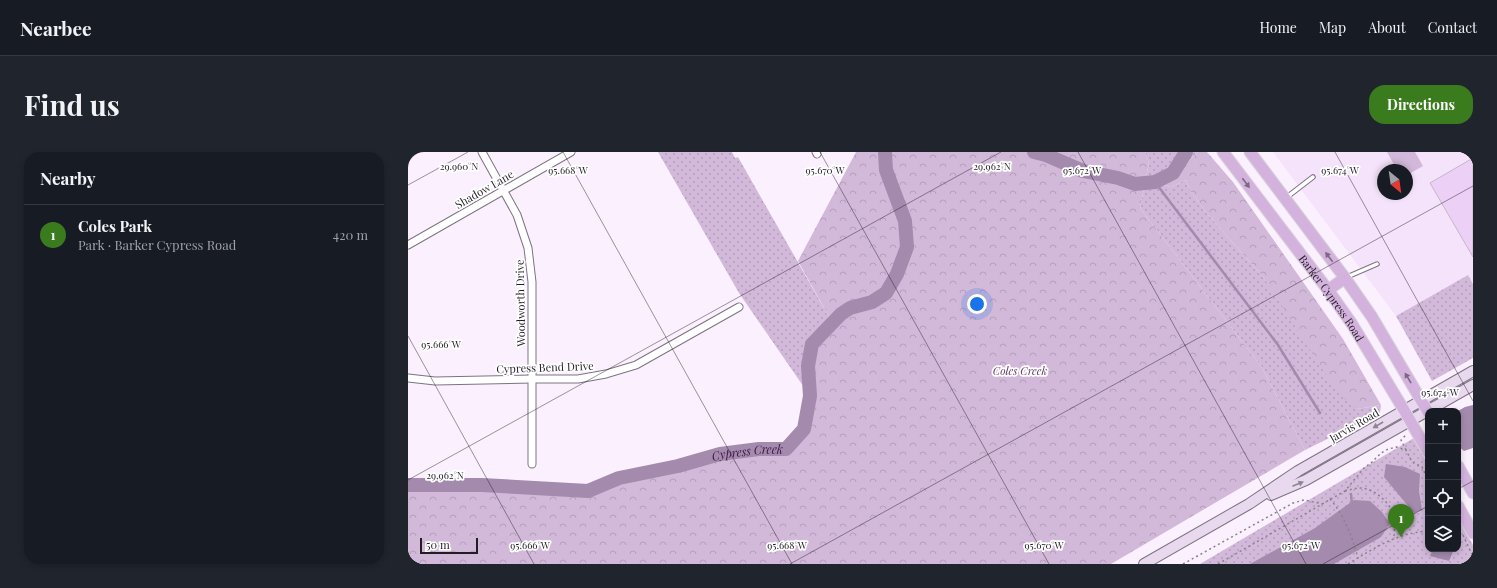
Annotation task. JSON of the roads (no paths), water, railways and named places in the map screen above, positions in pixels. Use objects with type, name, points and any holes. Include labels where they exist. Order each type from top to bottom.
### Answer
[{"type":"main road","name":"Barker Cypress Road","points":[[1223,152],[1352,324],[1425,447]]},
{"type":"main road","name":"Barker Cypress Road","points":[[1250,152],[1345,278],[1372,317],[1426,408]]},
{"type":"main road","points":[[1328,290],[1345,278]]},
{"type":"main road","points":[[1461,471],[1473,493]]},
{"type":"main road","points":[[1461,514],[1468,534]]},
{"type":"street","name":"Woodworth Drive","points":[[482,152],[504,190],[524,233],[531,263],[532,464]]},
{"type":"street","name":"Shadow Lane","points":[[408,245],[571,152]]},
{"type":"street","name":"Cypress Bend Drive","points":[[408,378],[436,381],[532,380],[578,379],[606,374],[623,370],[646,360],[739,307]]},
{"type":"street","name":"Jarvis Road","points":[[1144,564],[1249,504],[1298,471],[1473,371]]},
{"type":"street","name":"Jarvis Road","points":[[1435,408],[1473,385]]},
{"type":"street","name":"Jarvis Road","points":[[1249,504],[1306,480],[1425,414]]},
{"type":"lane","points":[[1285,198],[1313,178]]},
{"type":"lane","points":[[1345,278],[1377,264]]},
{"type":"waterway","name":"Cypress Creek","points":[[408,485],[482,485],[588,491],[619,478],[678,466],[720,454],[759,449],[786,449],[804,429],[810,396],[808,366],[812,344],[841,314],[850,308],[872,302],[886,293],[897,274],[907,247],[905,221],[886,170],[885,152]]},
{"type":"waterway","name":"Cypress Creek","points":[[1034,152],[1046,155],[1083,171],[1118,178],[1135,184],[1155,182],[1173,173],[1186,152]]},
{"type":"waterway","points":[[1155,182],[1278,345],[1320,413]]},
{"type":"waterway","points":[[1351,494],[1352,504]]},
{"type":"place","name":"Coles Park","points":[[1401,537]]},
{"type":"park label","name":"Coles Creek","points":[[1020,370]]}]
